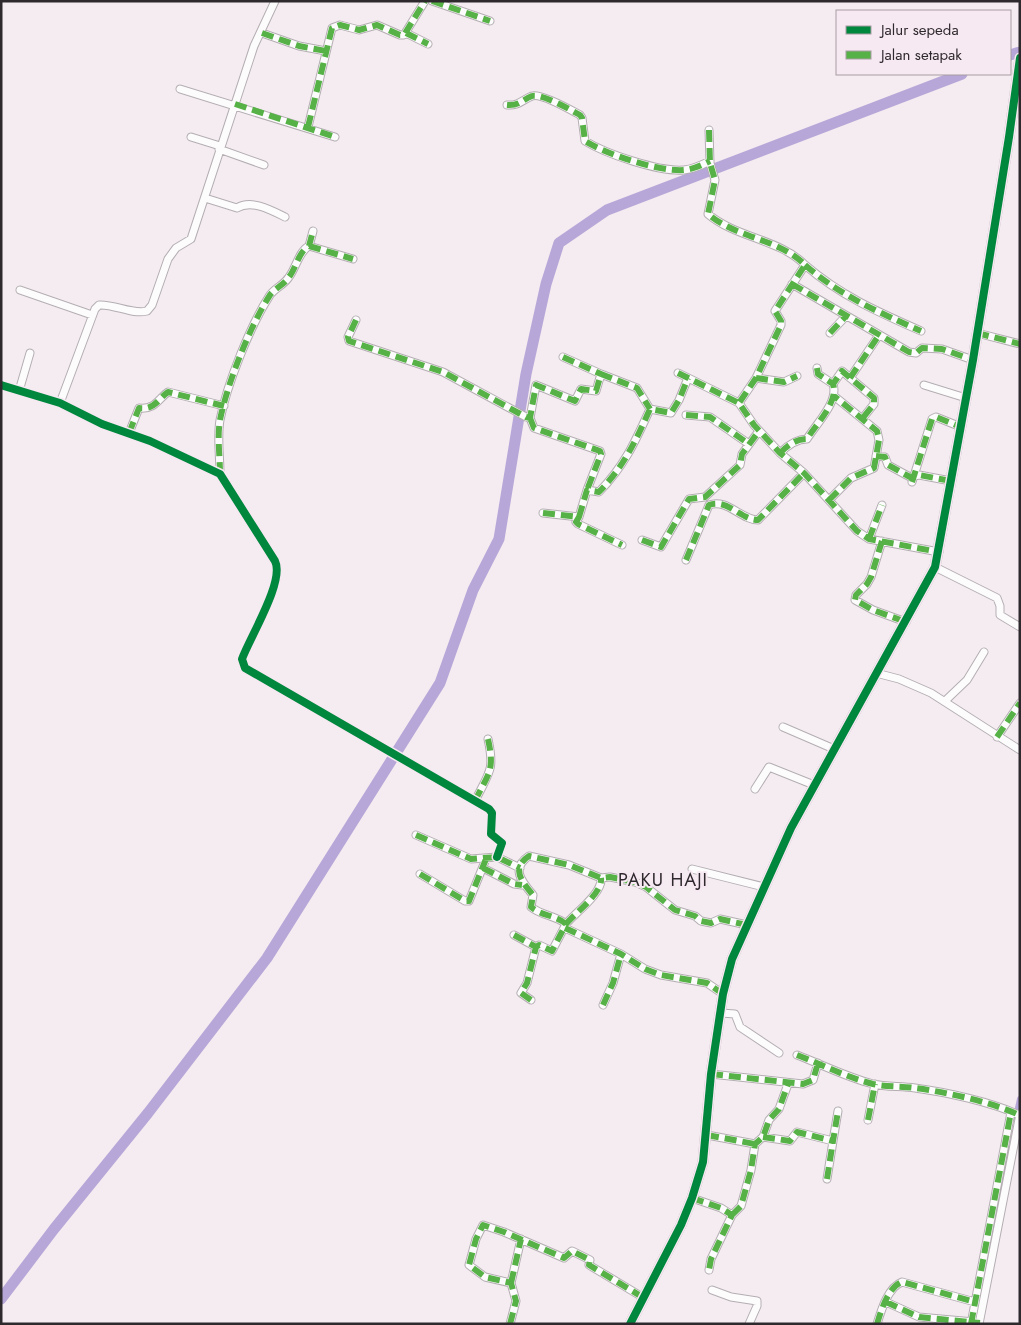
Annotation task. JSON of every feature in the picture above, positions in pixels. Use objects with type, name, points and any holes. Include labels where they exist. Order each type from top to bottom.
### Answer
[{"type":"street","points":[[60,403],[77,363],[92,315],[99,305],[107,304],[140,312],[148,309],[168,259],[176,248],[189,241],[192,236],[219,148],[254,46],[262,33],[275,1]]},
{"type":"street","points":[[308,127],[332,28],[340,25],[359,30],[377,25],[400,35],[406,33],[425,1]]},
{"type":"street","points":[[432,1],[490,21]]},
{"type":"street","points":[[262,33],[299,46],[326,51]]},
{"type":"street","points":[[406,33],[428,44]]},
{"type":"street","points":[[630,1324],[670,1249],[692,1198],[703,1162],[707,1135],[711,1074],[723,994],[732,959],[791,828],[935,567],[973,360],[1020,58]]},
{"type":"street","points":[[180,88],[335,137]]},
{"type":"street","points":[[507,105],[521,104],[532,96],[542,96],[580,115],[585,141],[621,157],[679,170],[691,169],[710,162]]},
{"type":"street","points":[[709,130],[710,162],[715,180],[708,214],[747,236],[793,253],[836,290],[865,307],[880,311],[921,331]]},
{"type":"street","points":[[190,137],[264,166]]},
{"type":"street","points":[[205,198],[237,208],[243,204],[250,204],[271,210],[285,217]]},
{"type":"street","points":[[309,246],[313,231]]},
{"type":"street","points":[[353,259],[309,246],[304,248],[298,265],[288,280],[270,295],[256,321],[243,348],[224,406],[220,422],[220,474],[275,560],[277,568],[267,606],[242,659],[245,668],[397,754],[492,812],[492,834],[499,838],[502,843],[497,857]]},
{"type":"street","points":[[740,404],[756,378],[781,325],[781,321],[775,311],[805,265]]},
{"type":"street","points":[[792,284],[909,352],[916,353],[922,348],[937,348],[973,360]]},
{"type":"street","points":[[20,290],[92,315]]},
{"type":"street","points":[[830,333],[846,316]]},
{"type":"street","points":[[356,320],[348,337],[349,341],[443,372],[528,418],[534,428],[600,451],[601,454],[576,522],[622,545]]},
{"type":"street","points":[[977,333],[1020,344]]},
{"type":"street","points":[[850,378],[879,335]]},
{"type":"street","points":[[19,391],[30,353]]},
{"type":"street","points":[[563,357],[637,388],[650,409],[671,413],[679,400],[688,378]]},
{"type":"street","points":[[817,368],[818,374],[833,384]]},
{"type":"street","points":[[780,453],[800,439],[807,439],[834,396],[833,384],[842,371],[874,398],[874,404],[862,419]]},
{"type":"street","points":[[678,373],[740,404],[759,431],[780,453],[804,473],[857,531],[869,539],[939,552]]},
{"type":"street","points":[[528,418],[536,385],[575,401],[581,389],[596,391],[600,374]]},
{"type":"street","points":[[756,378],[784,382],[797,376]]},
{"type":"street","points":[[1,385],[60,403],[102,424],[129,433],[220,474]]},
{"type":"street","points":[[924,385],[966,398]]},
{"type":"street","points":[[129,433],[139,408],[146,409],[155,406],[168,392],[224,406]]},
{"type":"street","points":[[829,500],[851,478],[872,469],[879,440],[877,431],[834,396]]},
{"type":"street","points":[[587,490],[599,492],[620,469],[641,432],[650,409]]},
{"type":"street","points":[[686,415],[710,417],[749,444]]},
{"type":"street","points":[[913,479],[932,419],[936,417],[961,427]]},
{"type":"street","points":[[642,540],[661,547],[689,499],[705,497],[740,465],[742,454],[759,431]]},
{"type":"street","points":[[876,456],[884,457],[888,465],[913,479]]},
{"type":"street","points":[[705,497],[714,503],[758,520],[804,473]]},
{"type":"street","points":[[913,479],[919,475],[951,482]]},
{"type":"street","points":[[686,560],[708,506],[714,503]]},
{"type":"street","points":[[869,539],[882,505]]},
{"type":"street","points":[[543,513],[579,517]]},
{"type":"street","points":[[882,541],[871,576],[867,584],[856,594],[855,600],[873,610],[906,622]]},
{"type":"street","points":[[935,567],[997,598],[1000,606],[1000,615],[1020,627]]},
{"type":"street","points":[[945,701],[967,680],[984,652]]},
{"type":"street","points":[[876,673],[899,680],[945,701],[1020,750]]},
{"type":"street","points":[[997,736],[1020,703]]},
{"type":"street","points":[[783,727],[834,749]]},
{"type":"street","points":[[475,801],[491,770],[492,762],[488,739]]},
{"type":"street","points":[[755,789],[768,767],[814,785]]},
{"type":"street","points":[[416,836],[472,859],[497,857],[520,868]]},
{"type":"street","points":[[522,885],[520,868],[525,858],[530,856],[569,865],[601,878],[610,877],[635,882],[646,887],[676,910],[695,916],[701,921],[710,923],[720,918],[746,925]]},
{"type":"street","points":[[420,874],[467,902],[472,899],[486,859]]},
{"type":"street","points":[[483,868],[514,884],[522,885],[533,896],[530,906],[533,909],[543,915],[560,918],[566,926],[621,954],[645,969],[668,976],[707,983],[723,994]]},
{"type":"street","points":[[692,869],[764,887]]},
{"type":"street","points":[[514,935],[536,947],[539,945],[552,950],[566,926],[602,884],[601,878]]},
{"type":"street","points":[[531,1000],[521,993],[536,947]]},
{"type":"street","points":[[603,1005],[613,982],[621,954]]},
{"type":"street","points":[[721,1013],[735,1014],[740,1027],[779,1053]]},
{"type":"street","points":[[797,1055],[818,1063],[829,1070],[875,1084],[917,1088],[948,1094],[1016,1114]]},
{"type":"street","points":[[711,1074],[788,1084],[803,1084],[813,1080],[818,1063]]},
{"type":"street","points":[[709,1270],[711,1259],[732,1215],[741,1206],[751,1170],[755,1144],[763,1137],[769,1120],[779,1109],[788,1084]]},
{"type":"street","points":[[868,1120],[875,1084]]},
{"type":"street","points":[[827,1179],[838,1111]]},
{"type":"street","points":[[976,1323],[975,1302],[1016,1114]]},
{"type":"street","points":[[976,1323],[1016,1114]]},
{"type":"street","points":[[763,1137],[790,1140],[797,1132],[833,1141]]},
{"type":"street","points":[[707,1135],[755,1144]]},
{"type":"street","points":[[692,1198],[721,1208],[732,1215]]},
{"type":"street","points":[[511,1283],[485,1277],[468,1265],[483,1226],[487,1225],[564,1258],[572,1251],[590,1260],[589,1265],[644,1298]]},
{"type":"street","points":[[510,1324],[516,1301],[511,1283],[521,1239]]},
{"type":"street","points":[[877,1324],[882,1306],[896,1284],[905,1282],[975,1302]]},
{"type":"street","points":[[712,1290],[730,1297],[757,1301],[757,1306],[749,1324]]},
{"type":"street","points":[[886,1302],[916,1316],[939,1321],[976,1323]]},
{"type":"waterway","points":[[1011,55],[1020,52]]},
{"type":"waterway","points":[[1,1299],[54,1229],[148,1113],[267,958],[440,683],[473,590],[499,539],[526,374],[546,284],[559,243],[607,210],[959,75]]},
{"type":"waterway","points":[[1016,1117],[1020,1099]]},
{"type":"waterway","points":[[986,1269],[1007,1161]]},
{"type":"marked path","points":[[308,127],[332,28],[340,25],[359,30],[377,25],[404,35],[425,1]]},
{"type":"marked path","points":[[432,1],[490,21]]},
{"type":"marked path","points":[[262,33],[299,46],[326,51]]},
{"type":"marked path","points":[[406,33],[428,44]]},
{"type":"marked path","points":[[507,105],[518,104],[532,96],[549,99],[580,115],[585,141],[619,156],[647,165],[684,170],[695,168],[710,161]]},
{"type":"marked path","points":[[235,104],[335,137]]},
{"type":"marked path","points":[[709,130],[710,163],[715,180],[708,214],[731,228],[783,249],[805,265],[775,311],[781,321],[781,325],[756,378],[739,403]]},
{"type":"marked path","points":[[220,474],[220,420],[240,356],[262,308],[270,295],[287,280],[300,256],[309,246],[313,231]]},
{"type":"marked path","points":[[309,246],[353,259]]},
{"type":"marked path","points":[[805,265],[832,286],[846,294],[875,310],[921,331]]},
{"type":"marked path","points":[[792,284],[909,352],[916,353],[922,348],[942,349],[973,360]]},
{"type":"marked path","points":[[830,333],[846,316]]},
{"type":"marked path","points":[[356,320],[348,337],[349,341],[443,372],[526,417],[530,418],[536,385],[575,401],[581,389],[596,391],[601,374],[637,388],[650,409]]},
{"type":"marked path","points":[[977,333],[1020,344]]},
{"type":"marked path","points":[[850,378],[879,335]]},
{"type":"marked path","points":[[563,357],[601,374]]},
{"type":"marked path","points":[[817,368],[818,374],[833,384]]},
{"type":"marked path","points":[[780,453],[792,443],[807,439],[826,413],[833,398],[833,384],[842,371],[874,398],[874,404],[862,419]]},
{"type":"marked path","points":[[678,373],[739,403],[754,425],[780,453],[804,473],[857,531],[869,539],[939,552]]},
{"type":"marked path","points":[[756,378],[784,382],[797,376]]},
{"type":"marked path","points":[[543,513],[579,517],[587,490],[599,492],[616,472],[634,443],[650,409],[671,413],[679,400],[688,378]]},
{"type":"marked path","points":[[129,433],[139,408],[153,406],[168,392],[224,406]]},
{"type":"marked path","points":[[829,500],[851,478],[874,468],[879,440],[877,431],[834,396]]},
{"type":"marked path","points":[[686,415],[710,417],[749,444]]},
{"type":"marked path","points":[[912,482],[932,419],[936,417],[961,427]]},
{"type":"marked path","points":[[530,418],[534,428],[600,451],[601,454],[587,490]]},
{"type":"marked path","points":[[642,540],[661,547],[689,499],[705,497],[740,465],[742,454],[759,431]]},
{"type":"marked path","points":[[876,456],[885,457],[888,465],[910,477],[919,475],[951,481]]},
{"type":"marked path","points":[[686,560],[709,505],[722,504],[746,517],[758,520],[804,473]]},
{"type":"marked path","points":[[869,539],[882,505]]},
{"type":"marked path","points":[[579,517],[576,522],[578,524],[622,545]]},
{"type":"marked path","points":[[882,541],[871,577],[856,595],[855,600],[873,610],[906,622]]},
{"type":"marked path","points":[[997,737],[1020,703]]},
{"type":"marked path","points":[[475,801],[491,765],[488,739]]},
{"type":"marked path","points":[[416,835],[471,859],[497,857],[520,868]]},
{"type":"marked path","points":[[514,935],[536,947],[539,945],[552,951],[566,924],[531,907],[533,895],[520,876],[519,871],[523,861],[529,856],[569,865],[601,878],[610,877],[635,882],[646,887],[675,910],[695,916],[701,921],[711,923],[720,919],[747,925]]},
{"type":"marked path","points":[[420,874],[465,901],[469,901],[486,859]]},
{"type":"marked path","points":[[483,868],[514,884],[522,885]]},
{"type":"marked path","points":[[566,924],[598,890],[601,878]]},
{"type":"marked path","points":[[565,928],[621,954],[645,969],[661,975],[707,983],[723,994]]},
{"type":"marked path","points":[[531,1000],[521,993],[527,983],[536,947]]},
{"type":"marked path","points":[[603,1005],[613,983],[621,954]]},
{"type":"marked path","points":[[797,1055],[873,1084],[915,1088],[954,1095],[996,1106],[1019,1115]]},
{"type":"marked path","points":[[711,1074],[803,1084],[813,1080],[818,1063]]},
{"type":"marked path","points":[[732,1215],[741,1206],[751,1170],[755,1144],[763,1137],[769,1120],[779,1109],[788,1084]]},
{"type":"marked path","points":[[868,1120],[875,1084]]},
{"type":"marked path","points":[[763,1137],[790,1141],[797,1132],[833,1141],[838,1111]]},
{"type":"marked path","points":[[971,1324],[1011,1112]]},
{"type":"marked path","points":[[707,1135],[755,1144]]},
{"type":"marked path","points":[[827,1179],[833,1141]]},
{"type":"marked path","points":[[692,1198],[721,1208],[732,1215],[711,1259],[709,1270]]},
{"type":"marked path","points":[[510,1324],[516,1301],[511,1283],[485,1277],[469,1265],[476,1239],[483,1225],[564,1258],[572,1251],[590,1260],[589,1265],[644,1298]]},
{"type":"marked path","points":[[511,1283],[521,1239]]},
{"type":"marked path","points":[[877,1324],[889,1294],[902,1282],[975,1302]]},
{"type":"marked path","points":[[886,1302],[919,1317],[980,1323]]},
{"type":"cycle path","points":[[630,1324],[681,1225],[703,1162],[711,1074],[723,994],[732,959],[791,828],[935,567],[973,360],[1020,58]]},
{"type":"cycle path","points":[[1,385],[60,403],[102,424],[150,441],[220,474],[275,561],[277,570],[271,595],[242,659],[245,668],[489,809],[492,813],[491,834],[502,843],[497,857]]},
{"type":"district","name":"PAKU HAJI","points":[[663,880]]}]
